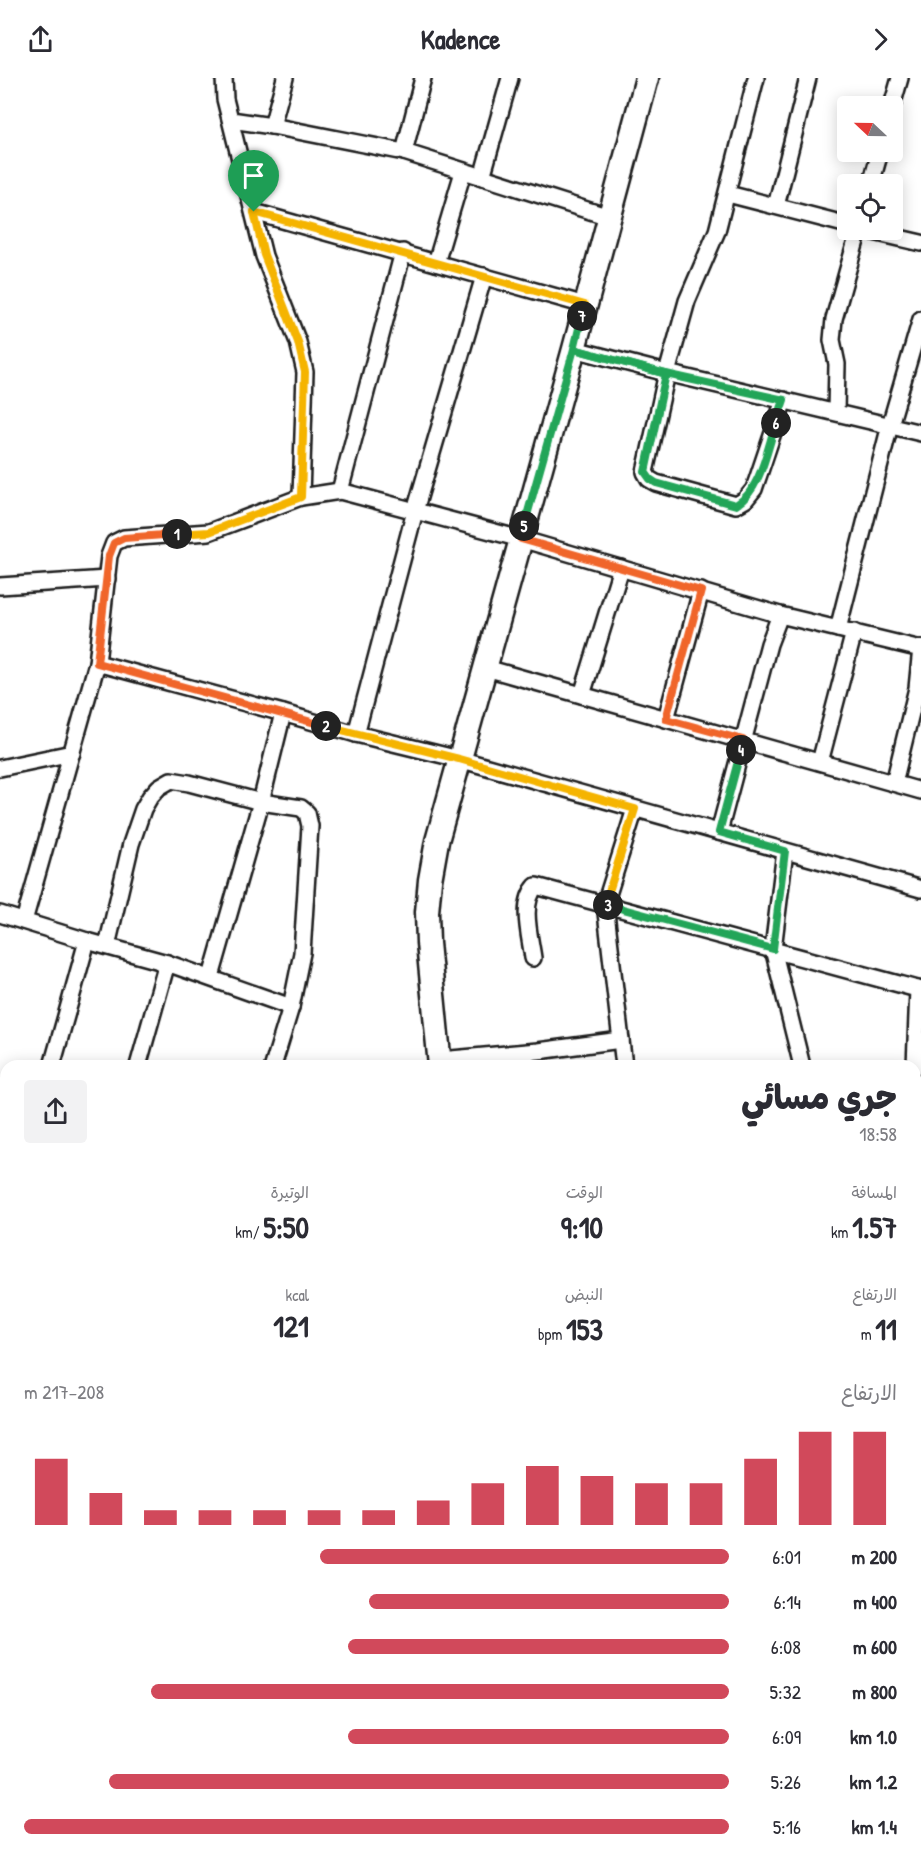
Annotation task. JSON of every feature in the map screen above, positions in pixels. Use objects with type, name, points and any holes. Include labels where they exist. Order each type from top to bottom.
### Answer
[{"type":"main road","points":[[440,1060],[427,912],[437,841],[647,78]]},
{"type":"street","points":[[224,78],[225,99],[264,255],[298,342],[305,372],[301,497]]},
{"type":"street","points":[[272,126],[285,78]]},
{"type":"street","points":[[404,153],[423,78]]},
{"type":"street","points":[[482,177],[510,78]]},
{"type":"street","points":[[756,78],[717,231],[687,301],[666,374],[645,472],[656,483],[736,505],[754,489],[784,400]]},
{"type":"street","points":[[776,206],[808,78]]},
{"type":"street","points":[[895,96],[900,78]]},
{"type":"street","points":[[231,120],[404,153],[609,217]]},
{"type":"street","points":[[436,262],[463,172]]},
{"type":"street","points":[[728,194],[837,222]]},
{"type":"street","points":[[254,212],[585,305]]},
{"type":"street","points":[[903,239],[921,243]]},
{"type":"street","points":[[836,412],[837,364],[832,340],[834,319],[856,240]]},
{"type":"street","points":[[340,491],[403,252]]},
{"type":"street","points":[[356,735],[415,511],[484,276]]},
{"type":"street","points":[[838,628],[890,425],[921,319]]},
{"type":"street","points":[[574,349],[666,374],[921,433]]},
{"type":"street","points":[[24,921],[97,663],[109,556],[114,543],[124,538],[209,532],[301,497],[340,491],[521,539],[780,615],[921,649],[917,688],[894,783]]},
{"type":"street","points":[[582,696],[621,568]]},
{"type":"street","points":[[0,586],[107,579]]},
{"type":"street","points":[[666,719],[701,591]]},
{"type":"street","points":[[719,832],[769,644],[780,615]]},
{"type":"street","points":[[820,762],[854,632]]},
{"type":"street","points":[[97,663],[356,735],[459,759],[921,889]]},
{"type":"street","points":[[486,669],[921,791]]},
{"type":"street","points":[[211,977],[261,802],[283,713]]},
{"type":"street","points":[[0,768],[72,753]]},
{"type":"street","points":[[107,946],[131,844],[143,809],[159,787],[171,780],[261,802],[301,808],[307,813],[309,826],[302,953],[291,1007],[275,1060]]},
{"type":"street","points":[[623,1060],[605,904],[635,809]]},
{"type":"street","points":[[785,851],[773,949],[801,1060]]},
{"type":"street","points":[[533,958],[527,902],[536,886],[920,989],[915,1060]]},
{"type":"street","points":[[0,914],[211,977],[291,1007]]},
{"type":"street","points":[[54,1060],[87,941]]},
{"type":"street","points":[[140,1060],[167,963]]},
{"type":"street","points":[[514,1060],[539,1059],[621,1040]]},
{"type":"route","points":[[254,212],[264,255],[298,342],[305,372],[301,497],[209,532],[124,538],[114,543],[109,556],[97,663],[356,735],[459,759],[635,809],[605,904],[773,949],[785,851],[719,832],[743,740],[666,719],[701,591],[521,539],[574,349],[666,374],[784,400],[754,489],[744,500],[736,505],[656,483],[645,472],[666,374],[620,361],[574,349],[585,305],[254,212]]}]
